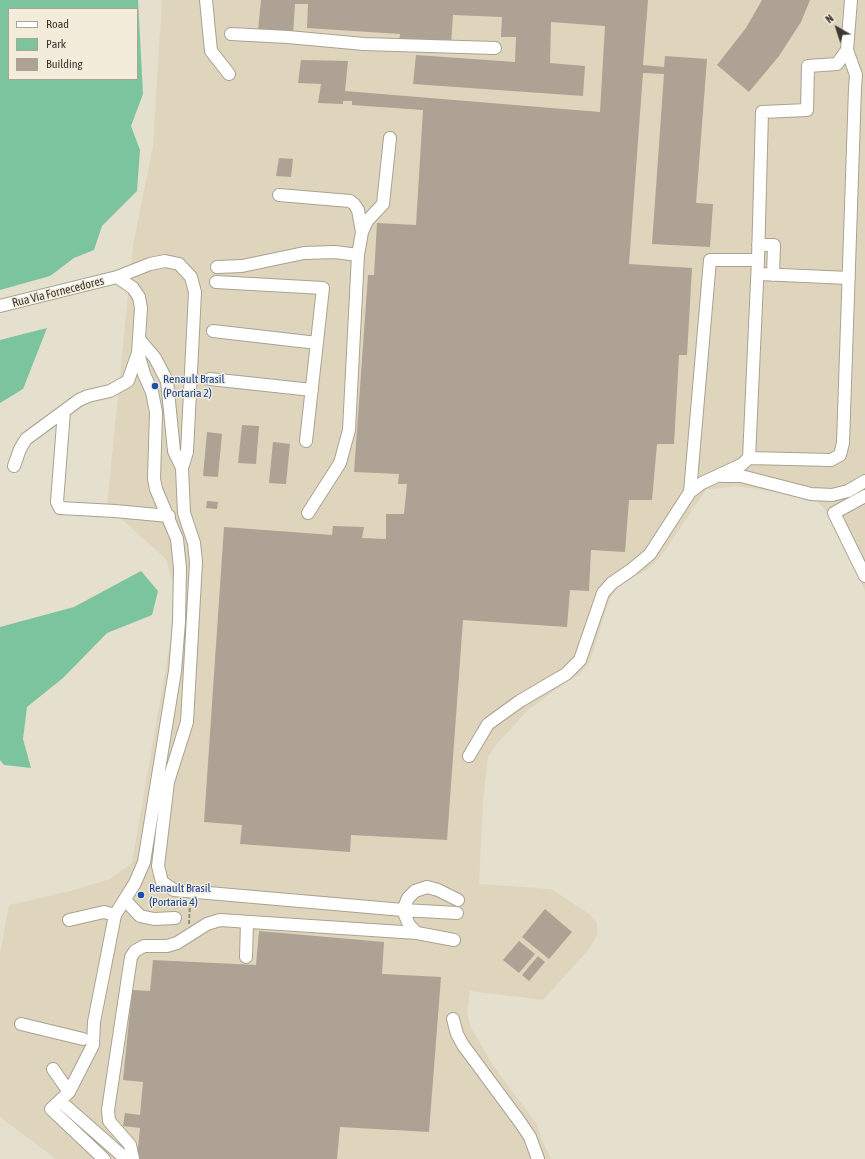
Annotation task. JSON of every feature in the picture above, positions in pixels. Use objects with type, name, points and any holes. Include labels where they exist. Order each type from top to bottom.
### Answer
[{"type":"street","points":[[206,0],[211,51],[228,74]]},
{"type":"street","points":[[468,756],[488,724],[520,701],[566,674],[580,660],[603,593],[650,554],[690,492],[714,476],[741,465],[749,458],[775,457],[831,460],[840,455],[844,443],[856,75],[847,50],[851,0]]},
{"type":"street","points":[[231,34],[288,36],[364,44],[495,48]]},
{"type":"street","points":[[749,458],[759,274],[758,245],[762,112],[807,110],[808,66],[838,64],[847,50]]},
{"type":"street","points":[[308,513],[340,463],[349,430],[358,255],[362,232],[367,221],[383,204],[390,138]]},
{"type":"street","points":[[279,194],[350,201],[358,210],[362,232]]},
{"type":"street","points":[[758,245],[774,245],[773,275]]},
{"type":"street","points":[[217,267],[242,266],[304,253],[335,252],[358,255]]},
{"type":"street","points":[[690,492],[710,260],[758,260]]},
{"type":"street","name":"Rua Via Fornecedores","points":[[0,306],[116,278],[150,264],[165,261],[179,264],[191,277],[195,292],[192,379],[187,452],[182,468]]},
{"type":"street","points":[[759,274],[849,278]]},
{"type":"street","points":[[60,1101],[93,1045],[94,1022],[115,915],[140,873],[144,862],[176,663],[179,622],[180,557],[177,539],[169,516],[156,489],[153,468],[156,404],[140,364],[138,353],[141,308],[139,297],[133,288],[116,278]]},
{"type":"street","points":[[216,282],[323,288],[306,441]]},
{"type":"street","points":[[213,331],[317,343]]},
{"type":"street","points":[[139,340],[155,358],[167,381],[174,451],[182,468],[184,512],[194,543],[196,562],[187,722],[168,782],[158,866],[162,882],[174,890],[403,910],[458,906],[438,890],[427,888],[415,891],[408,898],[403,910],[409,925],[417,933]]},
{"type":"street","points":[[14,466],[26,438],[79,400],[88,396],[110,391],[128,381],[138,353]]},
{"type":"street","points":[[210,379],[312,390]]},
{"type":"street","points":[[64,411],[57,502],[60,508],[169,516]]},
{"type":"street","points":[[714,476],[741,476],[811,494],[832,495],[848,491],[865,481]]},
{"type":"street","points":[[865,496],[834,512],[865,576]]},
{"type":"street","points":[[125,900],[140,916],[154,919],[175,918]]},
{"type":"street","points":[[68,920],[104,912],[115,915]]},
{"type":"street","points":[[133,1159],[130,1144],[110,1121],[108,1110],[131,957],[135,951],[144,946],[167,946],[177,943],[207,924],[220,920],[355,933],[417,933],[454,940]]},
{"type":"street","points":[[246,957],[247,922]]},
{"type":"street","points":[[453,1019],[457,1034],[463,1045],[530,1137],[538,1159]]},
{"type":"street","points":[[21,1024],[83,1039]]},
{"type":"street","points":[[53,1069],[60,1101],[104,1159]]},
{"type":"street","points":[[60,1101],[126,1159]]},
{"type":"path","points":[[190,935],[189,910],[192,891]]},
{"type":"shaded area","points":[[162,0],[865,0],[865,591],[835,522],[819,503],[794,495],[736,486],[706,490],[662,555],[647,570],[629,579],[617,588],[609,600],[588,665],[579,675],[565,683],[528,710],[495,746],[488,757],[483,801],[479,884],[551,889],[589,914],[597,923],[597,935],[590,948],[543,1000],[470,991],[467,1013],[471,1028],[494,1067],[537,1124],[541,1138],[551,1159],[56,1159],[0,1117],[0,954],[9,905],[71,891],[110,879],[132,863],[176,609],[173,583],[166,559],[107,506],[133,245],[153,147]]},
{"type":"green space","points":[[0,0],[138,0],[143,94],[131,126],[140,150],[137,191],[102,226],[94,250],[74,258],[50,276],[0,290]]},
{"type":"green space","points":[[47,328],[23,389],[0,403],[0,340]]},
{"type":"green space","points":[[141,571],[158,591],[152,615],[107,633],[63,678],[27,707],[23,739],[31,768],[4,765],[0,760],[0,627],[74,607]]},
{"type":"building","points":[[261,0],[648,0],[643,65],[664,67],[665,56],[707,59],[696,203],[713,204],[710,247],[652,244],[664,74],[643,73],[629,264],[692,268],[687,355],[679,355],[674,444],[657,444],[652,500],[629,500],[625,552],[591,550],[589,591],[570,590],[567,627],[463,620],[447,840],[351,835],[350,852],[240,844],[242,825],[204,822],[224,527],[332,535],[333,526],[364,527],[362,538],[386,539],[386,514],[404,514],[407,484],[398,484],[399,474],[354,472],[368,275],[374,275],[377,223],[416,225],[423,110],[352,105],[352,101],[343,101],[343,104],[318,103],[321,84],[298,83],[301,60],[348,61],[345,91],[600,112],[605,26],[551,22],[550,63],[585,66],[583,96],[413,84],[416,55],[515,62],[516,37],[501,37],[502,17],[453,15],[451,44],[399,41],[400,34],[307,28],[308,4],[295,4],[293,34],[258,31]]},
{"type":"building","points":[[762,0],[810,0],[801,22],[779,56],[749,92],[717,65],[746,28]]},
{"type":"building","points":[[279,158],[293,159],[291,177],[276,176]]},
{"type":"building","points":[[242,425],[259,426],[256,464],[238,463]]},
{"type":"building","points":[[207,432],[222,434],[218,477],[203,476]]},
{"type":"building","points":[[273,442],[290,444],[286,484],[269,483]]},
{"type":"building","points":[[207,501],[218,502],[217,509],[206,508]]},
{"type":"building","points":[[545,909],[572,932],[549,959],[522,937]]},
{"type":"building","points":[[259,931],[384,942],[382,974],[441,977],[429,1132],[340,1127],[337,1159],[137,1159],[140,1128],[123,1126],[125,1113],[140,1115],[143,1082],[123,1080],[132,990],[150,991],[153,960],[256,965]]},
{"type":"building","points":[[519,941],[535,954],[519,973],[503,960]]},
{"type":"building","points":[[538,956],[545,962],[529,981],[522,975]]},
{"type":"place","name":"Renault Brasil (Portaria 2)","points":[[155,386]]},
{"type":"place","name":"Renault Brasil (Portaria 4)","points":[[141,895]]}]
